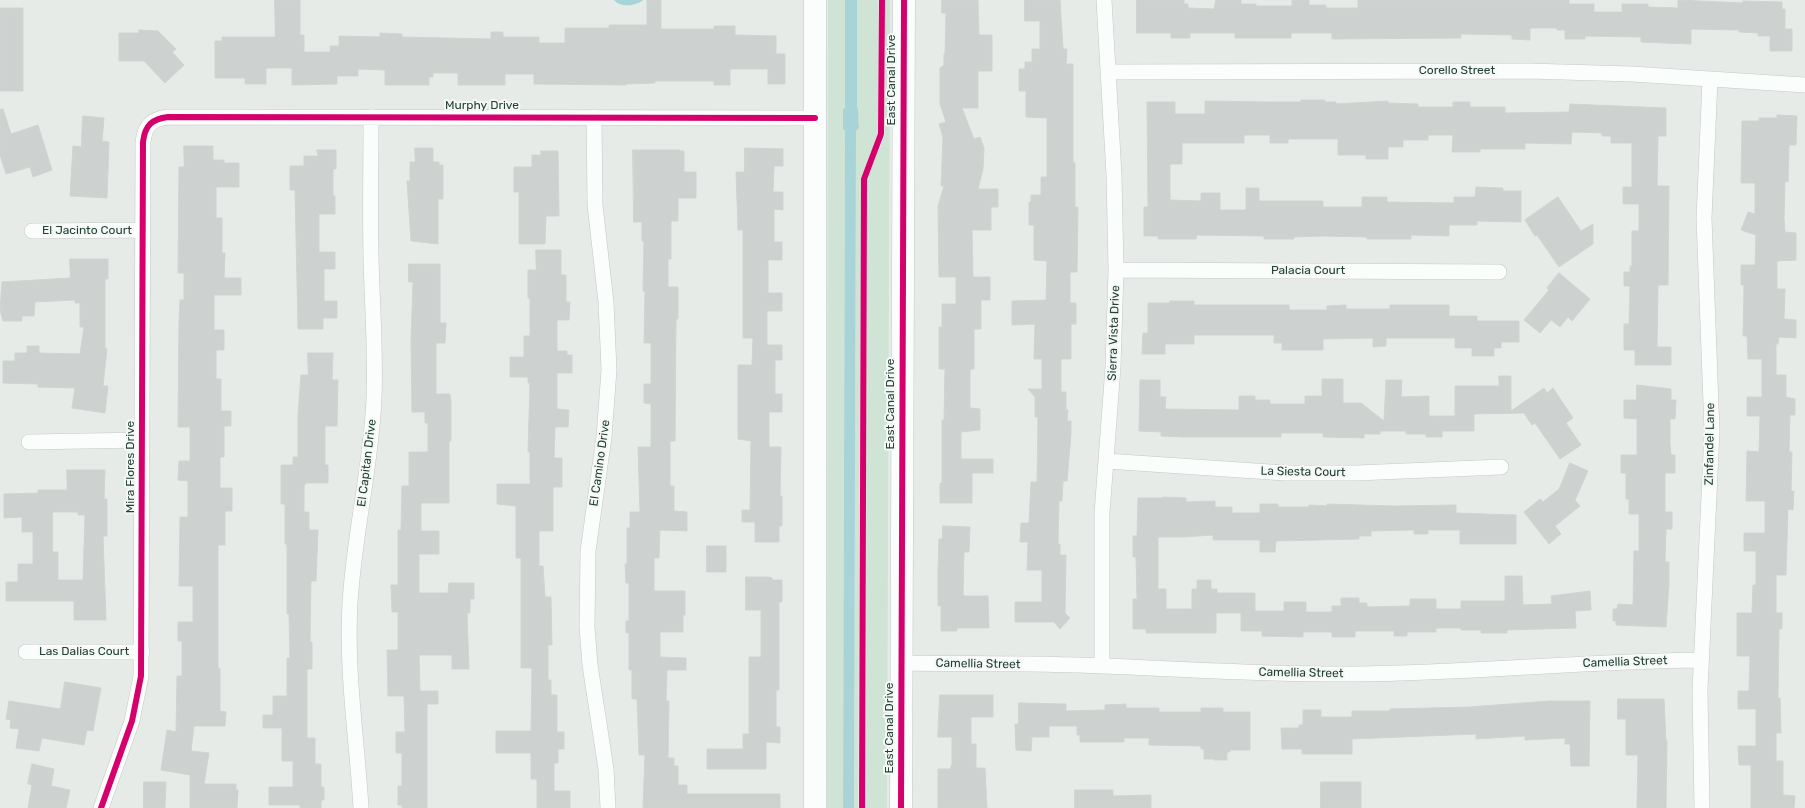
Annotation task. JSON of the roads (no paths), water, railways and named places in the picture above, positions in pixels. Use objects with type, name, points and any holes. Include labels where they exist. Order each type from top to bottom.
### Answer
[{"type":"main road","points":[[814,808],[815,0]]},
{"type":"main road","name":"East Canal Drive","points":[[901,808],[904,0]]},
{"type":"street","name":"Sierra Vista Drive","points":[[1102,666],[1101,567],[1106,461],[1113,368],[1116,270],[1104,0]]},
{"type":"street","name":"Corello Street","points":[[1108,72],[1528,71],[1617,73],[1805,85]]},
{"type":"street","name":"Zinfandel Lane","points":[[1702,808],[1701,660],[1712,431],[1704,224],[1710,80]]},
{"type":"street","name":"Murphy Drive","points":[[150,122],[158,118],[168,117],[814,118]]},
{"type":"street","name":"El Capitan Drive","points":[[361,808],[351,697],[349,634],[352,575],[371,443],[374,399],[375,352],[371,239],[371,117]]},
{"type":"street","name":"El Camino Drive","points":[[594,117],[595,205],[606,302],[609,370],[604,437],[588,551],[587,627],[590,665],[606,769],[608,808]]},
{"type":"street","name":"Mira Flores Drive","points":[[101,808],[135,712],[140,686],[142,652],[143,142],[145,130],[150,122]]},
{"type":"street","name":"El Jacinto Court","points":[[32,231],[142,230]]},
{"type":"street","name":"Palacia Court","points":[[1116,270],[1499,272]]},
{"type":"street","points":[[29,442],[142,440]]},
{"type":"street","name":"La Siesta Court","points":[[1106,461],[1285,473],[1356,473],[1501,467]]},
{"type":"street","name":"Las Dalias Court","points":[[26,652],[142,652]]},
{"type":"street","name":"Camellia Street","points":[[902,662],[1102,666],[1222,672],[1355,674],[1455,671],[1629,661],[1701,660]]},
{"type":"water","points":[[614,0],[643,0],[636,4],[624,5],[617,3]]},
{"type":"water","points":[[845,0],[857,0],[857,107],[859,128],[856,131],[854,808],[843,808],[845,131],[843,129],[843,109],[845,108]]}]
